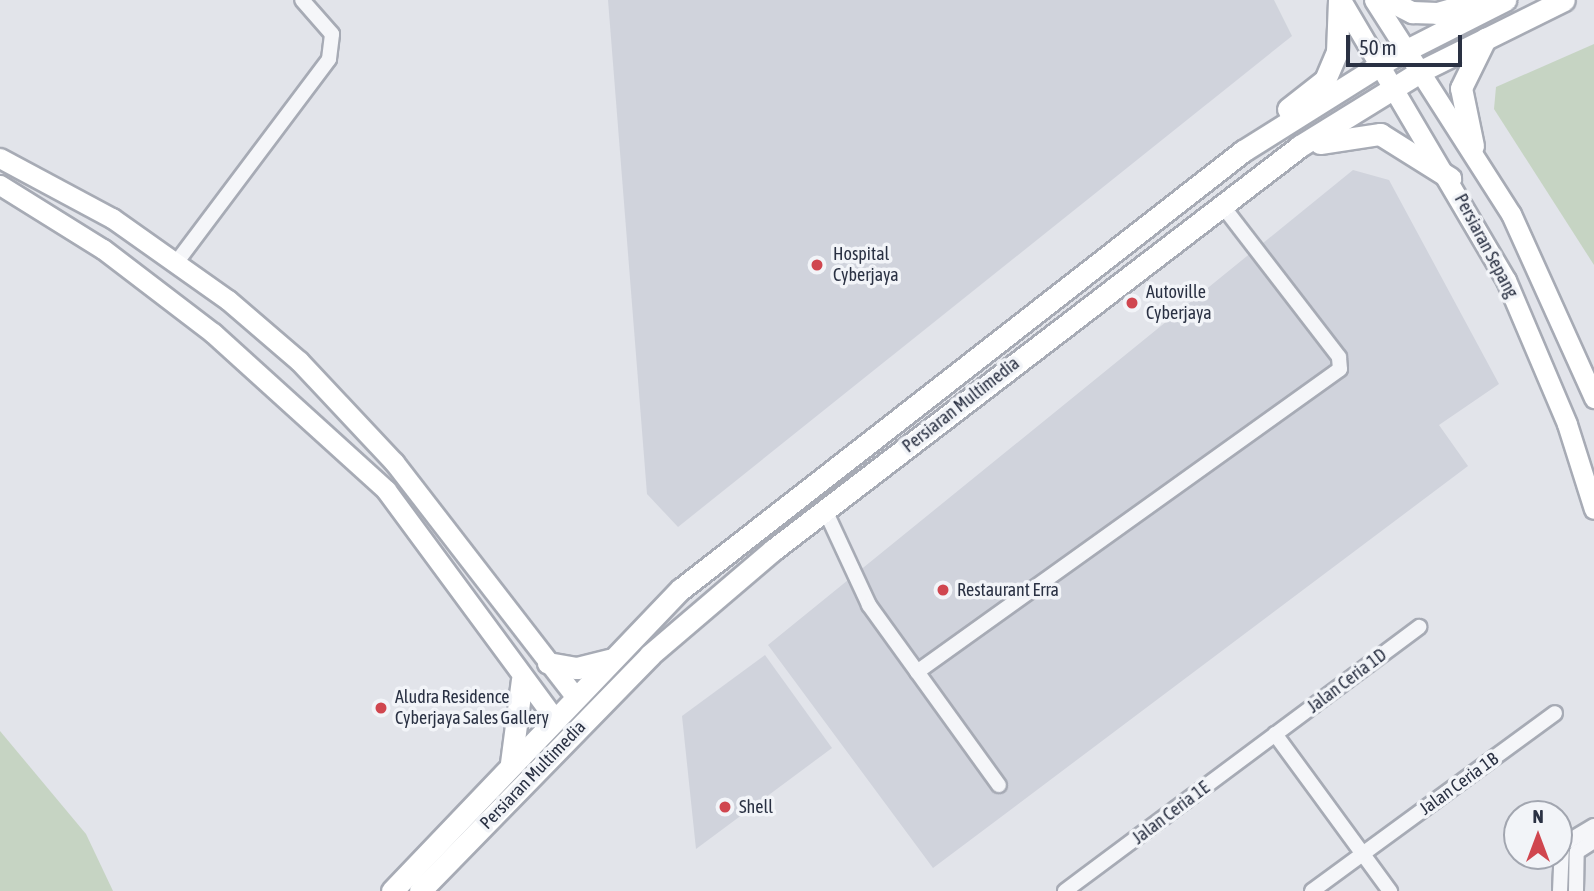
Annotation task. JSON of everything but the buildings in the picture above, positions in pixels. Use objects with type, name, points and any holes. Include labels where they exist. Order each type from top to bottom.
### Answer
[{"type":"main road","points":[[1243,151],[1325,80],[1337,52],[1340,0]]},
{"type":"main road","points":[[1388,0],[1412,12],[1437,13],[1485,0]]},
{"type":"main road","name":"Persiaran Multimedia","points":[[392,891],[575,696],[681,589],[1243,151],[1408,49],[1505,0]]},
{"type":"main road","name":"Persiaran Multimedia","points":[[420,891],[650,654],[825,510],[1300,146],[1396,86],[1488,34],[1564,0]]},
{"type":"main road","points":[[1473,146],[1461,88],[1488,34]]},
{"type":"main road","points":[[1300,146],[1380,134],[1450,178]]},
{"type":"main road","points":[[548,663],[577,668],[610,660]]},
{"type":"main road","points":[[511,765],[522,680]]},
{"type":"street","points":[[176,263],[329,59],[329,27],[302,0]]},
{"type":"street","name":"Persiaran Sepang","points":[[1340,0],[1396,86],[1450,178],[1531,337],[1594,509]]},
{"type":"street","name":"Persiaran Sepang","points":[[1374,0],[1473,146],[1565,322],[1594,398]]},
{"type":"street","points":[[0,158],[111,218],[176,263],[299,361],[394,462],[575,696]]},
{"type":"street","points":[[0,185],[103,248],[266,375],[386,490],[522,680],[555,719]]},
{"type":"street","points":[[917,672],[1340,369],[1339,357],[1221,204]]},
{"type":"street","points":[[825,510],[869,605],[999,785]]},
{"type":"street","name":"Jalan Ceria 1D","points":[[1275,734],[1419,627]]},
{"type":"street","name":"Jalan Ceria 1B","points":[[1312,891],[1555,712]]},
{"type":"street","points":[[1275,734],[1390,891]]},
{"type":"street","name":"Jalan Ceria 1E","points":[[1065,891],[1275,734]]},
{"type":"street","points":[[1560,891],[1562,845],[1594,826]]},
{"type":"street","points":[[1576,891],[1577,852],[1594,841]]},
{"type":"shaded area","name":"Hospital Cyberjaya","points":[[608,0],[1274,0],[1292,36],[678,527],[647,494]]},
{"type":"shaded area","name":"Autoville Cyberjaya","points":[[1353,170],[1389,180],[1499,384],[1439,425],[1468,466],[933,868],[768,645]]},
{"type":"shaded area","points":[[765,655],[832,748],[696,849],[682,716]]},
{"type":"green space","points":[[1594,44],[1594,265],[1494,109],[1496,87]]},
{"type":"green space","points":[[0,731],[86,834],[113,891],[0,891]]},
{"type":"place","name":"Hospital Cyberjaya","points":[[817,265]]},
{"type":"place","name":"Autoville Cyberjaya","points":[[1132,303]]},
{"type":"place","name":"Restaurant Erra","points":[[943,590]]},
{"type":"place","name":"Aludra Residence Cyberjaya Sales Gallery","points":[[381,708]]},
{"type":"place","name":"Shell","points":[[725,807]]}]
